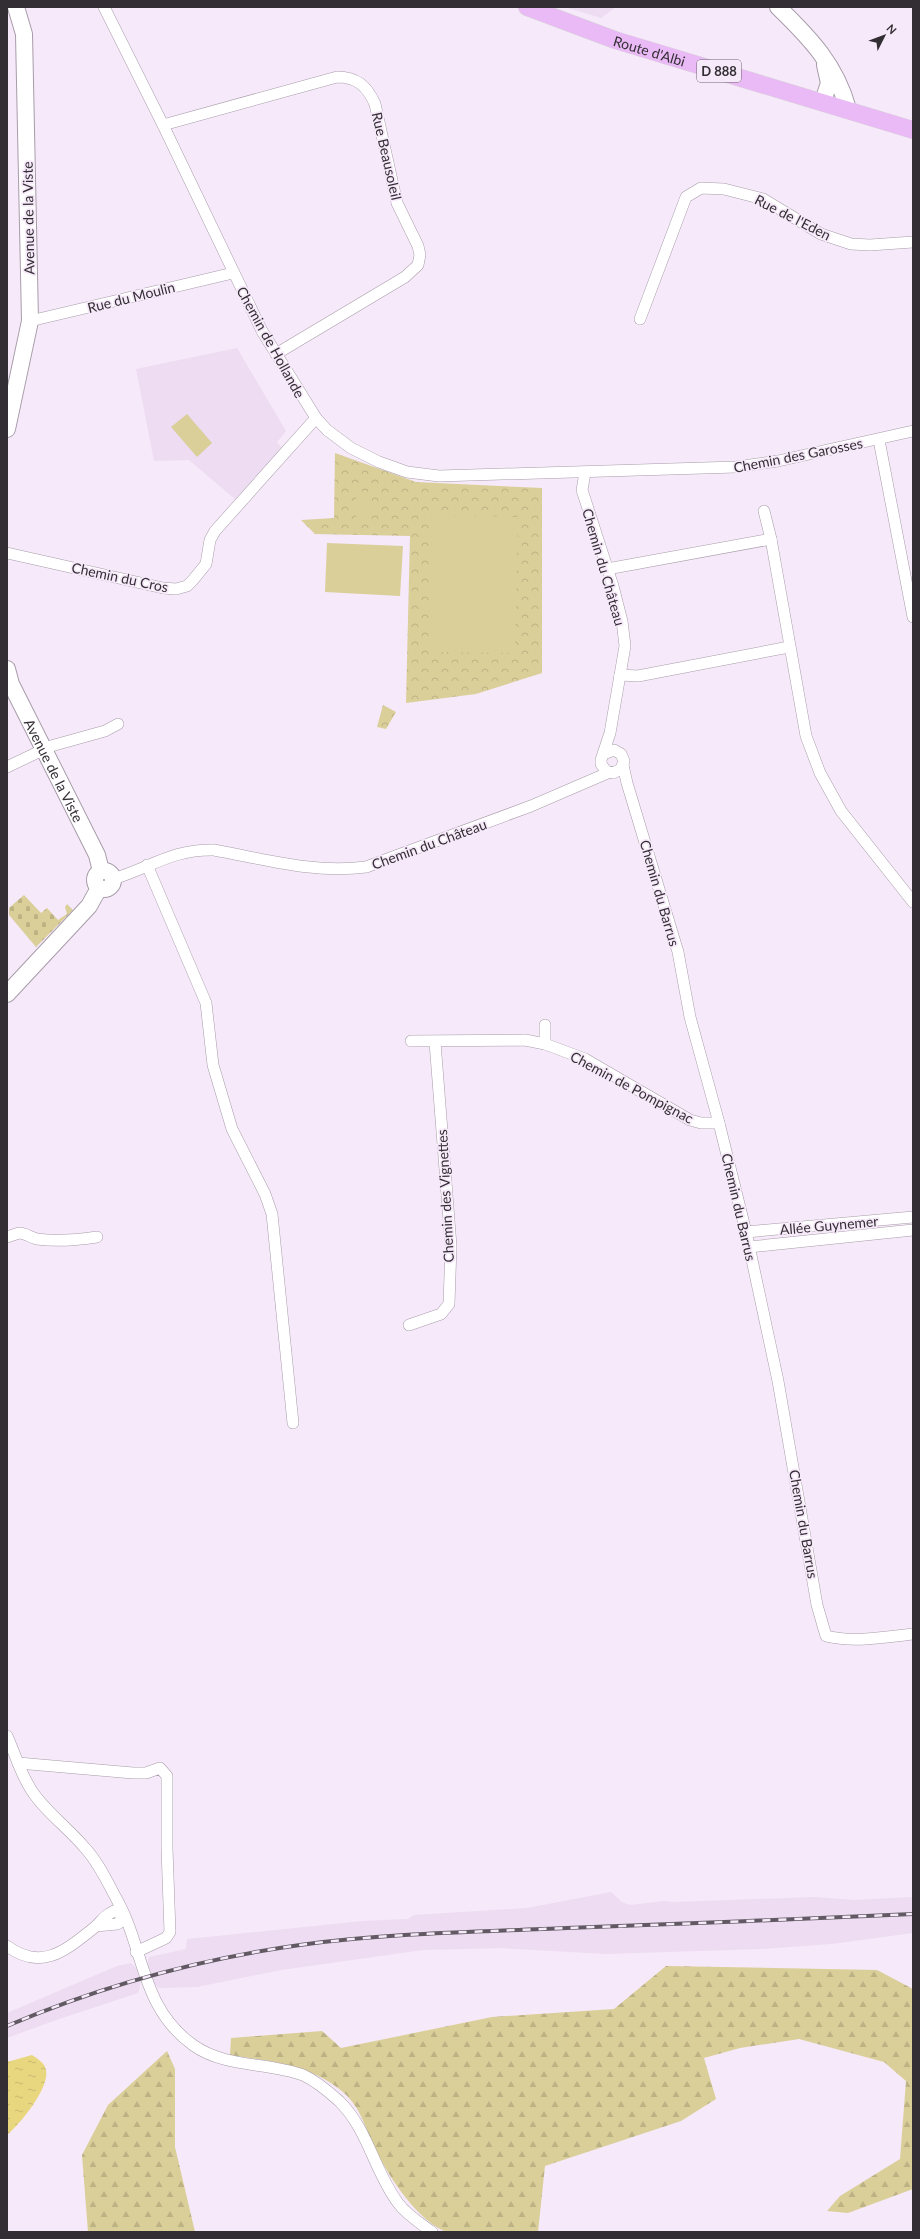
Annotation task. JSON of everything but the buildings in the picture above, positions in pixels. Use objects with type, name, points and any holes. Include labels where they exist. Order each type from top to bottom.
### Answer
[{"type":"main road","name":"Route d'Albi","points":[[527,7],[615,40],[823,101],[913,130]]},
{"type":"street","name":"Avenue de la Viste","points":[[7,429],[30,321],[24,34],[16,7]]},
{"type":"street","name":"Chemin de Hollande","points":[[104,7],[163,124],[233,273],[276,354],[316,418],[327,430],[358,452],[379,462],[407,472],[439,476],[553,471],[585,473]]},
{"type":"street","points":[[778,7],[800,28],[821,54],[842,87],[848,109]]},
{"type":"street","points":[[821,54],[828,72],[829,83],[823,101]]},
{"type":"street","name":"Rue Beausoleil","points":[[163,124],[337,77],[349,77],[357,81],[366,87],[371,95],[375,104],[397,203],[418,246],[420,255],[418,265],[405,277],[276,354]]},
{"type":"street","name":"Rue de l'Eden","points":[[640,319],[686,197],[701,188],[724,189],[763,198],[821,234],[851,244],[870,245],[913,242]]},
{"type":"street","name":"Rue du Moulin","points":[[30,321],[233,273]]},
{"type":"street","name":"Chemin du Cros","points":[[7,553],[163,588],[176,589],[187,586],[206,564],[210,540],[215,532],[316,418]]},
{"type":"street","name":"Chemin des Garosses","points":[[585,473],[610,470],[662,471],[736,468],[778,461],[879,440],[913,431]]},
{"type":"street","points":[[879,440],[913,616]]},
{"type":"street","name":"Chemin du Château","points":[[577,786],[602,757],[610,733],[625,646],[622,621],[582,490],[585,473]]},
{"type":"street","points":[[764,511],[771,539],[806,736],[820,773],[841,811],[913,902]]},
{"type":"street","points":[[607,569],[771,539]]},
{"type":"street","points":[[620,675],[638,676],[789,647]]},
{"type":"street","name":"Avenue de la Viste","points":[[7,669],[12,684],[107,875]]},
{"type":"street","points":[[7,767],[45,749],[105,731],[118,724]]},
{"type":"street","points":[[610,733],[618,751],[623,757],[623,765],[621,769],[611,773]]},
{"type":"street","points":[[618,751],[610,750],[602,757],[603,768],[627,784]]},
{"type":"street","name":"Chemin du Barrus","points":[[623,765],[627,784],[678,952],[690,1017],[719,1123],[746,1232],[778,1381],[817,1605],[826,1636],[838,1639],[913,1634]]},
{"type":"street","name":"Chemin du Château","points":[[107,875],[147,865],[183,852],[208,850],[320,869],[343,870],[366,867],[531,806],[611,773]]},
{"type":"street","points":[[147,865],[206,1003],[216,1077],[232,1129],[265,1194],[272,1214],[293,1423]]},
{"type":"street","points":[[7,994],[89,906],[100,888],[95,879],[107,875]]},
{"type":"street","points":[[545,1025],[545,1044]]},
{"type":"street","name":"Chemin de Pompignac","points":[[411,1041],[435,1042],[525,1040],[545,1044],[585,1059],[690,1120],[701,1123],[719,1123]]},
{"type":"street","name":"Chemin des Vignettes","points":[[409,1325],[441,1314],[449,1304],[450,1246],[435,1042]]},
{"type":"street","name":"Allée Guynemer","points":[[746,1232],[913,1217]]},
{"type":"street","name":"Allée Guynemer","points":[[749,1247],[913,1230]]},
{"type":"street","points":[[7,1237],[20,1233],[34,1238],[64,1241],[97,1238]]},
{"type":"street","points":[[7,1736],[18,1763],[37,1798],[96,1861],[108,1885],[119,1916],[136,1952],[151,1994],[160,2011],[173,2028],[192,2044],[213,2056],[280,2069],[303,2076],[315,2082],[341,2103],[363,2135],[385,2182],[398,2203],[410,2216],[432,2232]]},
{"type":"street","points":[[18,1763],[133,1773],[146,1773],[160,1768],[167,1776],[167,1849],[170,1932],[166,1938],[136,1952]]},
{"type":"street","points":[[7,1946],[24,1956],[43,1958],[62,1952],[96,1926],[119,1916]]},
{"type":"shaded area","points":[[565,7],[616,7],[601,18]]},
{"type":"shaded area","points":[[237,348],[286,431],[277,442],[282,448],[235,499],[189,460],[154,461],[136,369]]},
{"type":"shaded area","points":[[611,1892],[622,1902],[630,1905],[664,1901],[674,1902],[815,1897],[855,1900],[913,1897],[913,1933],[831,1944],[761,1949],[605,1954],[501,1948],[423,1950],[281,1970],[197,1987],[159,1988],[150,1980],[147,1967],[149,1957],[186,1949],[187,1939],[363,1921],[408,1919],[414,1915],[527,1908]]},
{"type":"shaded area","points":[[131,1963],[137,1969],[141,1982],[138,1993],[7,2038],[7,2013],[117,1966]]},
{"type":"green space","points":[[187,414],[212,443],[197,457],[171,427]]},
{"type":"green space","points":[[335,453],[416,482],[542,488],[542,673],[476,694],[406,703],[410,536],[315,534],[301,520],[334,518]]},
{"type":"green space","points":[[356,491],[372,492],[371,524],[356,524]]},
{"type":"green space","points":[[432,515],[518,517],[515,653],[428,652]]},
{"type":"green space","points":[[327,543],[403,546],[400,596],[325,592]]},
{"type":"green space","points":[[383,705],[396,712],[386,729],[377,727]]},
{"type":"green space","points":[[24,895],[41,913],[47,908],[58,920],[67,914],[65,907],[67,904],[73,910],[36,947],[9,915],[9,908]]},
{"type":"green space","points":[[666,1966],[877,1970],[913,1989],[913,2189],[848,2213],[827,2211],[840,2196],[900,2159],[906,2081],[884,2062],[799,2039],[740,2048],[704,2058],[716,2099],[681,2121],[545,2166],[538,2232],[473,2233],[444,2231],[421,2215],[400,2190],[376,2150],[353,2102],[343,2092],[331,2083],[303,2070],[274,2062],[230,2055],[231,2038],[322,2031],[341,2048],[492,2017],[614,2009]]},
{"type":"green space","points":[[167,2051],[175,2069],[175,2147],[195,2232],[88,2232],[82,2155],[108,2105]]},
{"type":"water","points":[[32,2055],[44,2065],[46,2070],[46,2078],[39,2096],[33,2105],[19,2123],[7,2135],[7,2062]]},
{"type":"railway","points":[[7,2026],[78,1998],[114,1986],[188,1966],[300,1945],[366,1938],[433,1934],[913,1914]]}]
